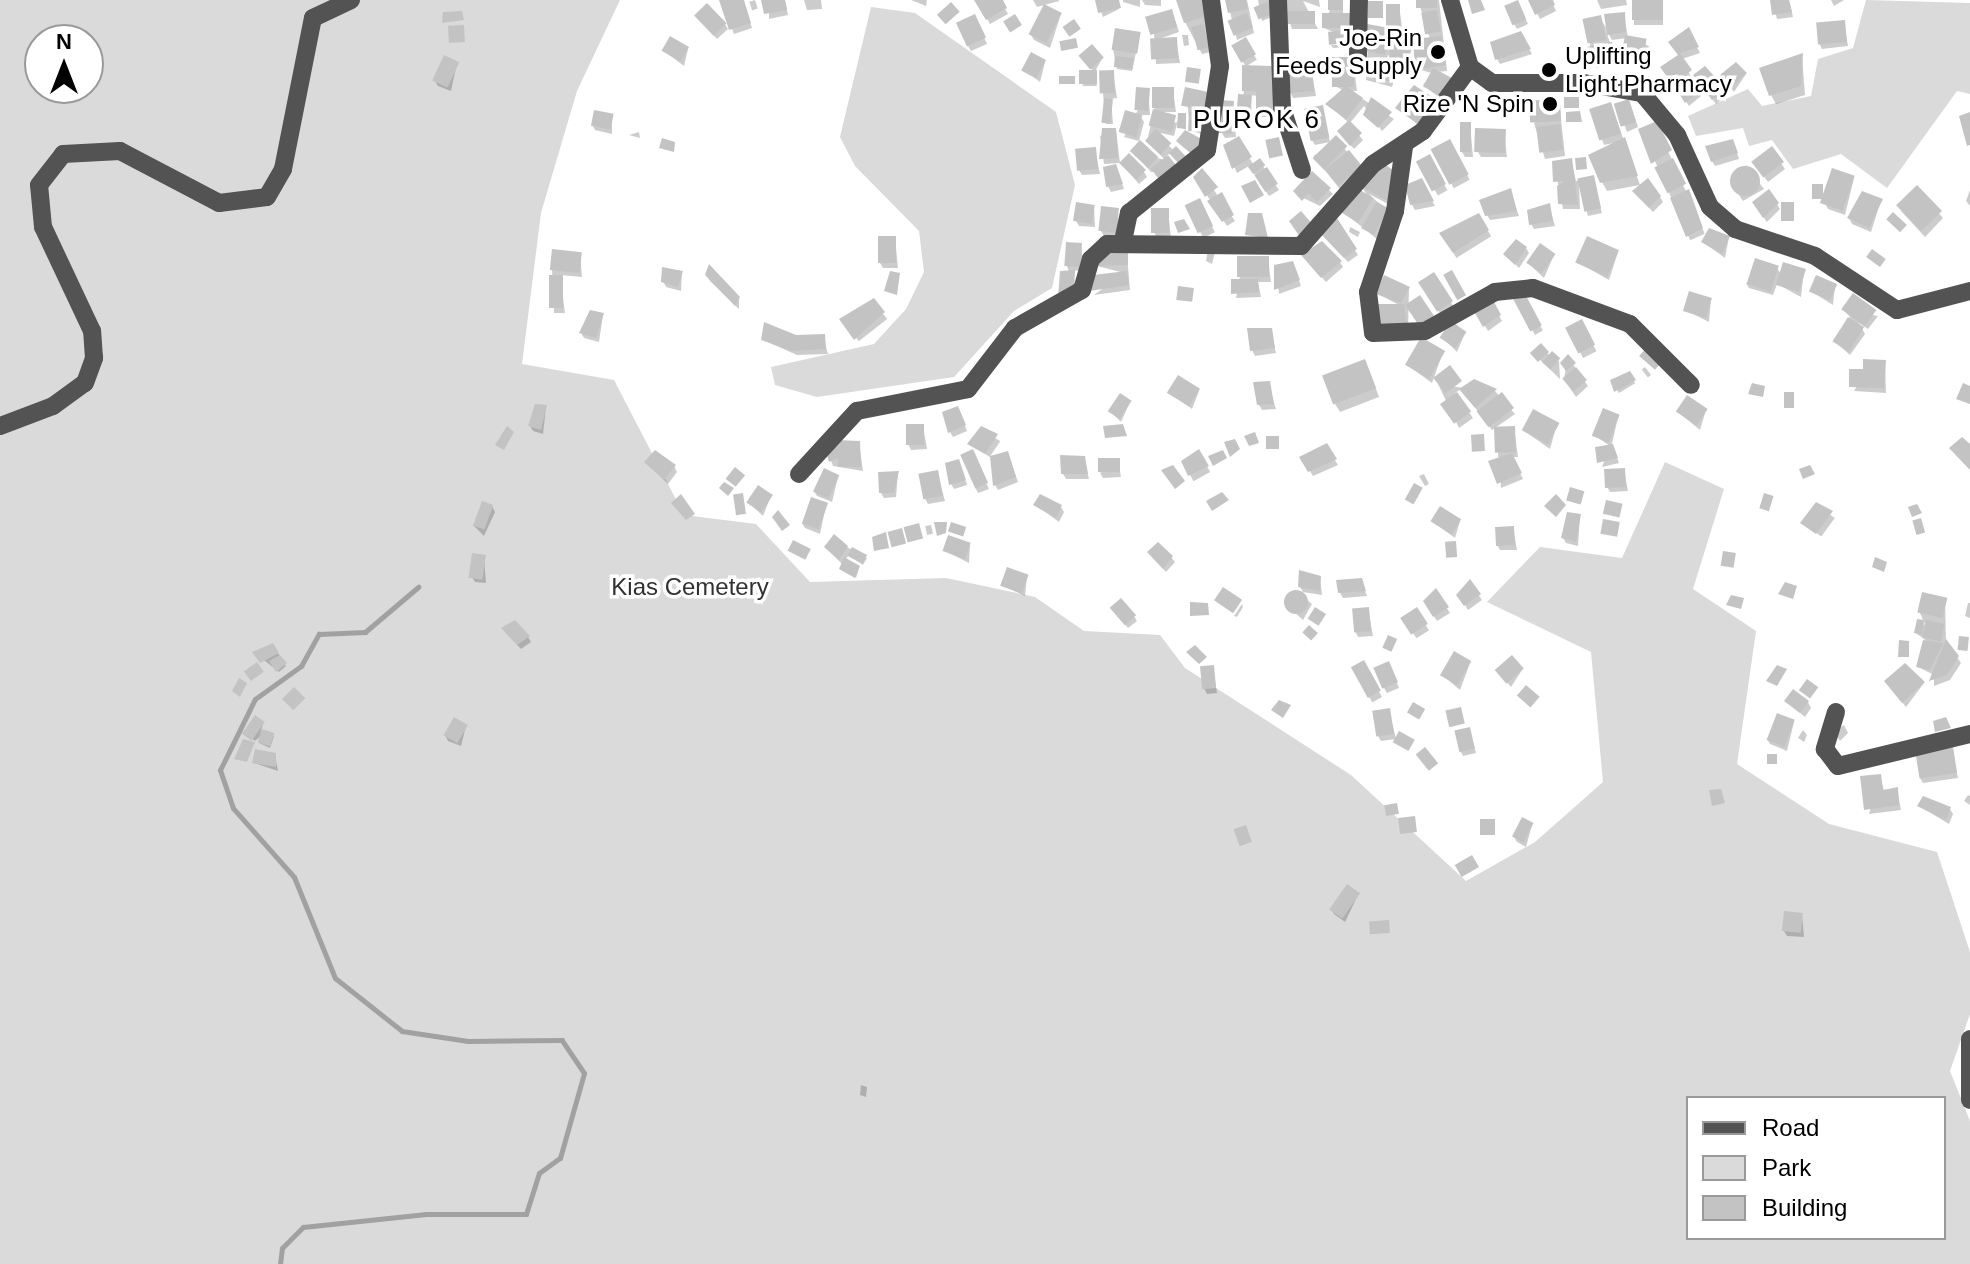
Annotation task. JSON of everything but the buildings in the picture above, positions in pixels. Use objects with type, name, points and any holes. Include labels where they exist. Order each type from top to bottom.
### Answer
[{"type":"street","points":[[0,426],[53,406],[85,383],[94,358],[92,331],[43,227],[39,185],[63,154],[120,151],[219,203],[267,197],[283,169],[313,18],[351,0]]},
{"type":"street","points":[[1123,241],[1129,213],[1207,150],[1220,66],[1211,0]]},
{"type":"street","points":[[1278,0],[1282,108],[1302,170]]},
{"type":"street","points":[[1358,55],[1359,0]]},
{"type":"street","points":[[1450,0],[1470,67],[1512,86],[1584,83],[1642,93],[1677,135],[1720,218],[1815,256],[1892,308],[1970,291]]},
{"type":"street","points":[[799,474],[857,411],[968,389],[1015,328],[1078,294],[1099,249],[1123,241],[1290,251],[1325,227],[1373,164],[1404,147],[1470,67]]},
{"type":"street","points":[[1404,147],[1395,211],[1368,292],[1373,333],[1425,331],[1495,292],[1533,288],[1630,324],[1691,385]]},
{"type":"street","points":[[1836,712],[1825,749],[1838,766],[1970,734]]},
{"type":"street","points":[[1970,1039],[1970,1100]]},
{"type":"green space","name":"Kias Cemetery","points":[[0,0],[620,0],[577,91],[541,213],[522,364],[614,380],[684,515],[756,524],[810,582],[946,578],[1035,597],[1084,631],[1160,635],[1185,668],[1351,775],[1466,881],[1535,842],[1603,782],[1591,652],[1487,602],[1540,547],[1622,558],[1665,462],[1724,489],[1693,589],[1756,631],[1737,764],[1829,824],[1937,852],[1970,952],[1970,1014],[1950,1071],[1970,1121],[1970,1264],[0,1264]]},
{"type":"green space","points":[[1866,0],[1970,3],[1970,94],[1957,91],[1887,188],[1841,154],[1793,169],[1772,140],[1749,146],[1743,128],[1696,136],[1688,116],[1748,89],[1762,106],[1811,96],[1818,59],[1853,48]]},
{"type":"green space","points":[[871,7],[915,13],[1056,112],[1075,185],[1052,288],[1014,311],[954,377],[817,397],[775,385],[771,367],[874,344],[906,309],[924,272],[919,231],[855,166],[840,137]]},
{"type":"waterway","points":[[280,1264],[282,1248],[303,1227],[426,1214],[526,1214],[539,1173],[560,1158],[584,1073],[562,1040],[468,1041],[402,1031],[335,978],[294,877],[233,808],[220,770],[255,699],[301,666],[319,634],[365,632],[418,587]]},
{"type":"place","name":"Joe-Rin Feeds Supply","points":[[1438,52]]},
{"type":"place","name":"Uplifting Light Pharmacy","points":[[1549,70]]},
{"type":"place","name":"Rize 'N Spin","points":[[1550,104]]},
{"type":"district","name":"PUROK 6","points":[[1257,120]]}]
